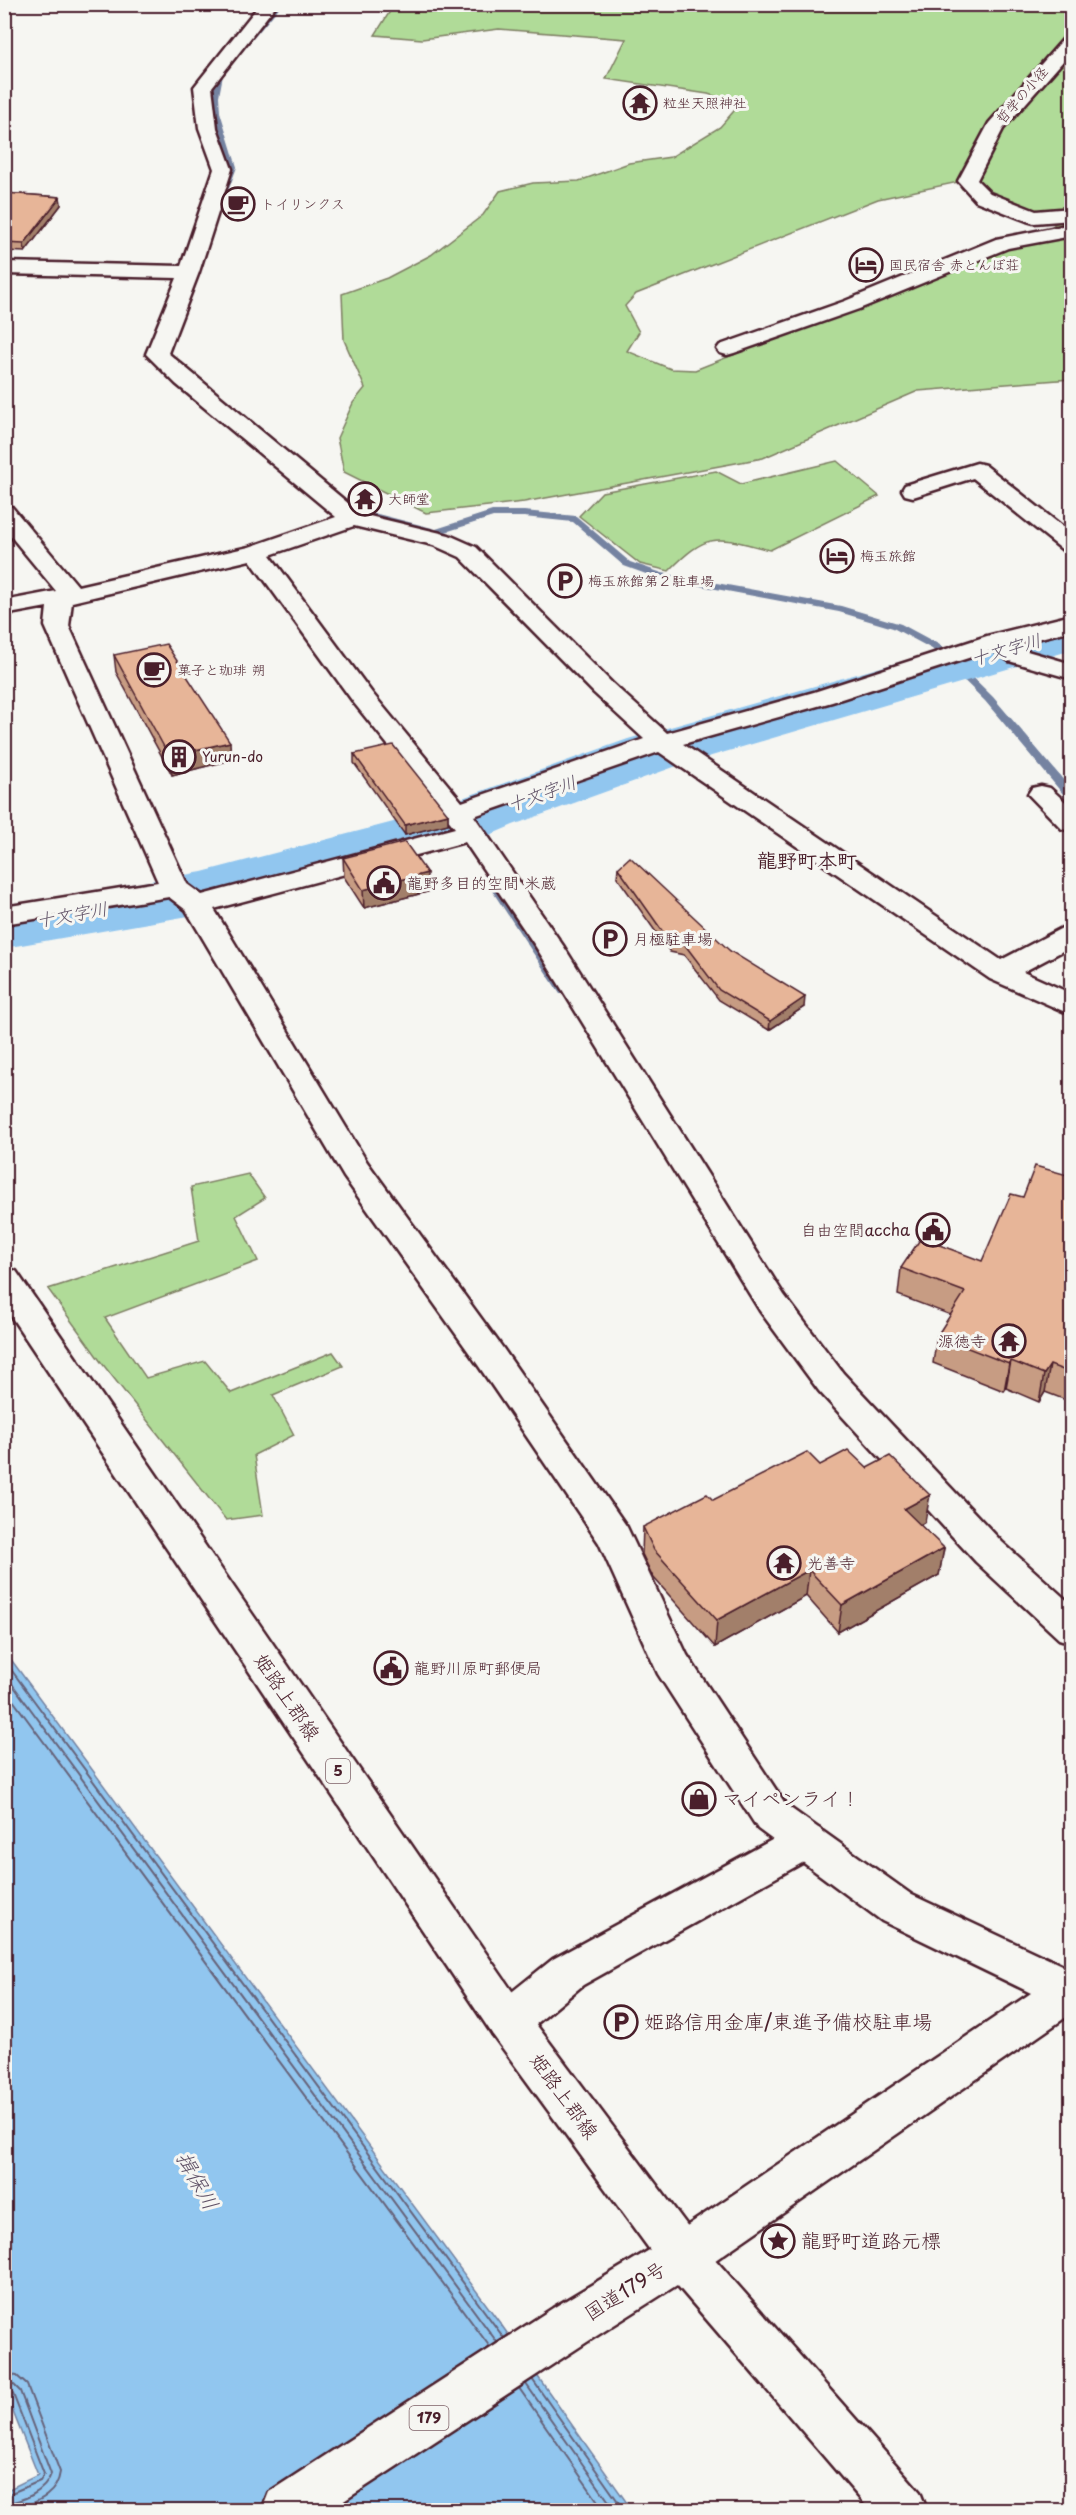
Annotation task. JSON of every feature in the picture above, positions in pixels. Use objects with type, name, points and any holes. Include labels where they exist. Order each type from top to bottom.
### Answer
[{"type":"main road","points":[[189,4],[196,4]]},
{"type":"main road","points":[[268,4],[252,27],[214,69],[203,87],[208,128],[223,169],[189,272],[157,354],[353,519],[441,540],[468,552],[603,688],[662,742],[1000,973],[1071,1006]]},
{"type":"main road","name":"哲学の小径","points":[[1071,40],[995,127],[966,181],[983,197],[1034,217],[1071,214]]},
{"type":"main road","points":[[727,349],[852,305],[1003,243],[1071,230]]},
{"type":"main road","points":[[4,268],[189,272]]},
{"type":"main road","points":[[913,490],[977,470],[1071,546]]},
{"type":"main road","points":[[4,512],[66,596]]},
{"type":"main road","points":[[4,609],[256,552],[353,519]]},
{"type":"main road","points":[[256,552],[363,698],[464,823],[550,947],[772,1303],[831,1382],[989,1552],[1071,1628]]},
{"type":"main road","points":[[66,596],[57,626],[186,897],[355,1169],[490,1356],[614,1537],[678,1673],[772,1817],[897,1908],[1071,1991]]},
{"type":"main road","points":[[4,916],[186,897],[464,823],[662,742],[823,697],[996,641],[1071,622]]},
{"type":"main road","points":[[996,641],[1018,656],[1071,672]]},
{"type":"main road","points":[[1041,794],[1071,823]]},
{"type":"main road","points":[[1000,973],[1071,934]]},
{"type":"main road","name":"姫路上郡線","points":[[4,1279],[508,2020],[682,2256]]},
{"type":"main road","points":[[508,2020],[568,1972],[806,1841]]},
{"type":"main road","points":[[682,2256],[1071,1991]]},
{"type":"main road","name":"国道179号","points":[[287,2511],[570,2325],[682,2256],[902,2511]]},
{"type":"green space","points":[[399,4],[1071,5],[1071,379],[918,391],[763,458],[524,502],[426,513],[344,472],[337,438],[353,403],[365,388],[344,340],[342,294],[387,278],[431,255],[483,215],[500,191],[533,183],[579,181],[629,163],[671,157],[720,127],[740,104],[708,94],[606,79],[626,39],[499,29],[422,39],[375,35],[392,8]],"holes":[[[958,182],[962,189],[1013,200],[1056,223],[1035,239],[960,265],[695,370],[671,369],[627,351],[639,332],[625,306],[636,294],[878,199]]]},
{"type":"green space","points":[[837,461],[879,496],[770,550],[737,542],[715,540],[694,549],[669,571],[640,564],[579,516],[602,492],[716,471],[741,484]]},
{"type":"green space","points":[[248,1174],[265,1198],[236,1216],[258,1261],[105,1318],[146,1378],[205,1361],[231,1393],[333,1352],[343,1366],[273,1395],[294,1435],[254,1455],[263,1515],[226,1520],[101,1362],[48,1289],[199,1241],[191,1187]]},
{"type":"water","name":"揖保川","points":[[4,1650],[500,2323],[632,2510],[5,2510],[5,2491],[38,2475],[4,2389]]},
{"type":"building","points":[[4,193],[60,197],[24,244],[4,243]]},
{"type":"building","points":[[166,644],[230,742],[169,756],[114,655]]},
{"type":"building","points":[[393,745],[448,814],[405,825],[354,754]]},
{"type":"building","points":[[405,842],[427,873],[363,890],[343,858]]},
{"type":"building","points":[[630,857],[730,951],[805,997],[770,1021],[719,990],[685,945],[670,942],[618,868]]},
{"type":"building","points":[[1035,1166],[1071,1176],[1071,1373],[1050,1365],[1044,1374],[1011,1361],[1009,1364],[937,1336],[965,1292],[901,1268],[921,1238],[982,1261],[1011,1194],[1023,1197]]},
{"type":"building","name":"光善寺","points":[[848,1450],[867,1468],[890,1456],[930,1495],[904,1509],[944,1548],[842,1605],[809,1570],[717,1620],[654,1550],[643,1527],[707,1494],[713,1500],[807,1452],[820,1465]]},
{"type":"waterway","points":[[223,194],[233,167],[216,112],[215,96],[220,75],[279,4]]},
{"type":"waterway","points":[[345,504],[355,511],[436,532],[492,514],[524,514],[576,519],[627,564],[660,576],[841,609],[897,626],[936,647],[989,699],[1072,798]]},
{"type":"waterway","name":"十文字川","points":[[4,927],[206,892],[452,827],[489,811],[651,753],[1072,631]]},
{"type":"waterway","points":[[489,877],[564,991]]},
{"type":"place","name":"粒坐天照神社","points":[[640,103]]},
{"type":"place","name":"トイリンクス","points":[[238,204]]},
{"type":"place","name":"国民宿舎 赤とんぼ荘","points":[[866,265]]},
{"type":"place","name":"大師堂","points":[[365,499]]},
{"type":"place","name":"梅玉旅館","points":[[837,556]]},
{"type":"place","name":"梅玉旅館第２駐車場","points":[[565,581]]},
{"type":"place","name":"菓子と珈琲 朔","points":[[154,670]]},
{"type":"place","name":"Yurun-do","points":[[179,757]]},
{"type":"place","name":"龍野多目的空間 米蔵","points":[[384,883]]},
{"type":"place","name":"月極駐車場","points":[[610,939]]},
{"type":"place","name":"自由空間accha","points":[[933,1230]]},
{"type":"place","name":"源徳寺","points":[[1009,1341]]},
{"type":"place","name":"光善寺","points":[[784,1563]]},
{"type":"place","name":"龍野川原町郵便局","points":[[391,1668]]},
{"type":"place","name":"マイペンライ！","points":[[699,1799]]},
{"type":"place","name":"姫路信用金庫/東進予備校駐車場","points":[[621,2022]]},
{"type":"place","name":"龍野町道路元標","points":[[778,2241]]},
{"type":"district","name":"龍野町本町","points":[[807,861]]}]
